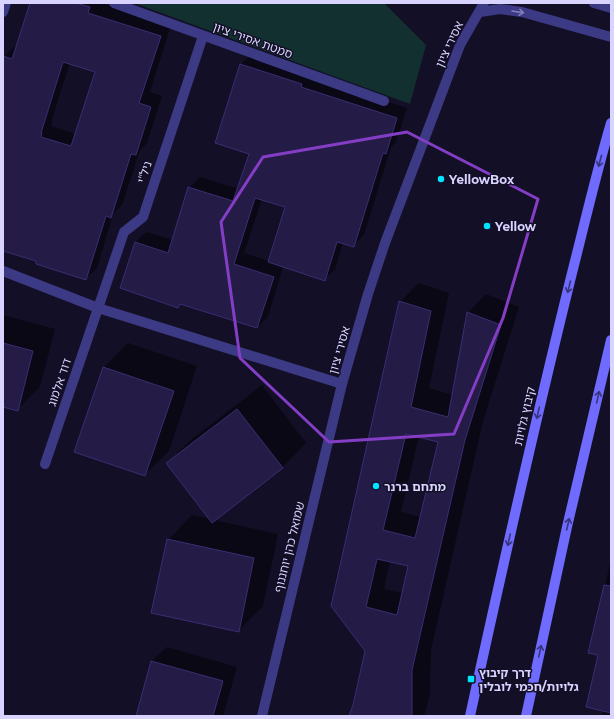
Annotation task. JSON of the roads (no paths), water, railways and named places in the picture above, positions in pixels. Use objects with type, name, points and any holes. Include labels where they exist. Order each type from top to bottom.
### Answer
[{"type":"main road","name":"קיבוץ גלויות","points":[[470,716],[512,524],[554,347],[601,157],[611,123]]},
{"type":"main road","points":[[526,716],[567,527],[611,340]]},
{"type":"street","points":[[3,12],[6,3]]},
{"type":"street","name":"סמטת אסירי ציון","points":[[114,3],[384,101]]},
{"type":"street","points":[[594,3],[611,8]]},
{"type":"street","name":"אסירי ציון","points":[[3,270],[98,308],[342,384],[368,294],[385,243],[460,45],[482,7],[522,12],[611,38]]},
{"type":"street","name":"ניל\"י","points":[[98,308],[124,232],[143,217],[204,36]]},
{"type":"street","name":"דוד אלמוג","points":[[45,464],[98,308]]},
{"type":"street","name":"שמואל כהן יוחננוף","points":[[262,716],[342,384]]},
{"type":"place","name":"YellowBox","points":[[441,179]]},
{"type":"place","name":"Yellow","points":[[487,226]]},
{"type":"place","name":"מתחם ברנר","points":[[376,486]]},
{"type":"place","name":"דרך קיבוץ גלויות/חכמי לובלין","points":[[471,679]]}]
